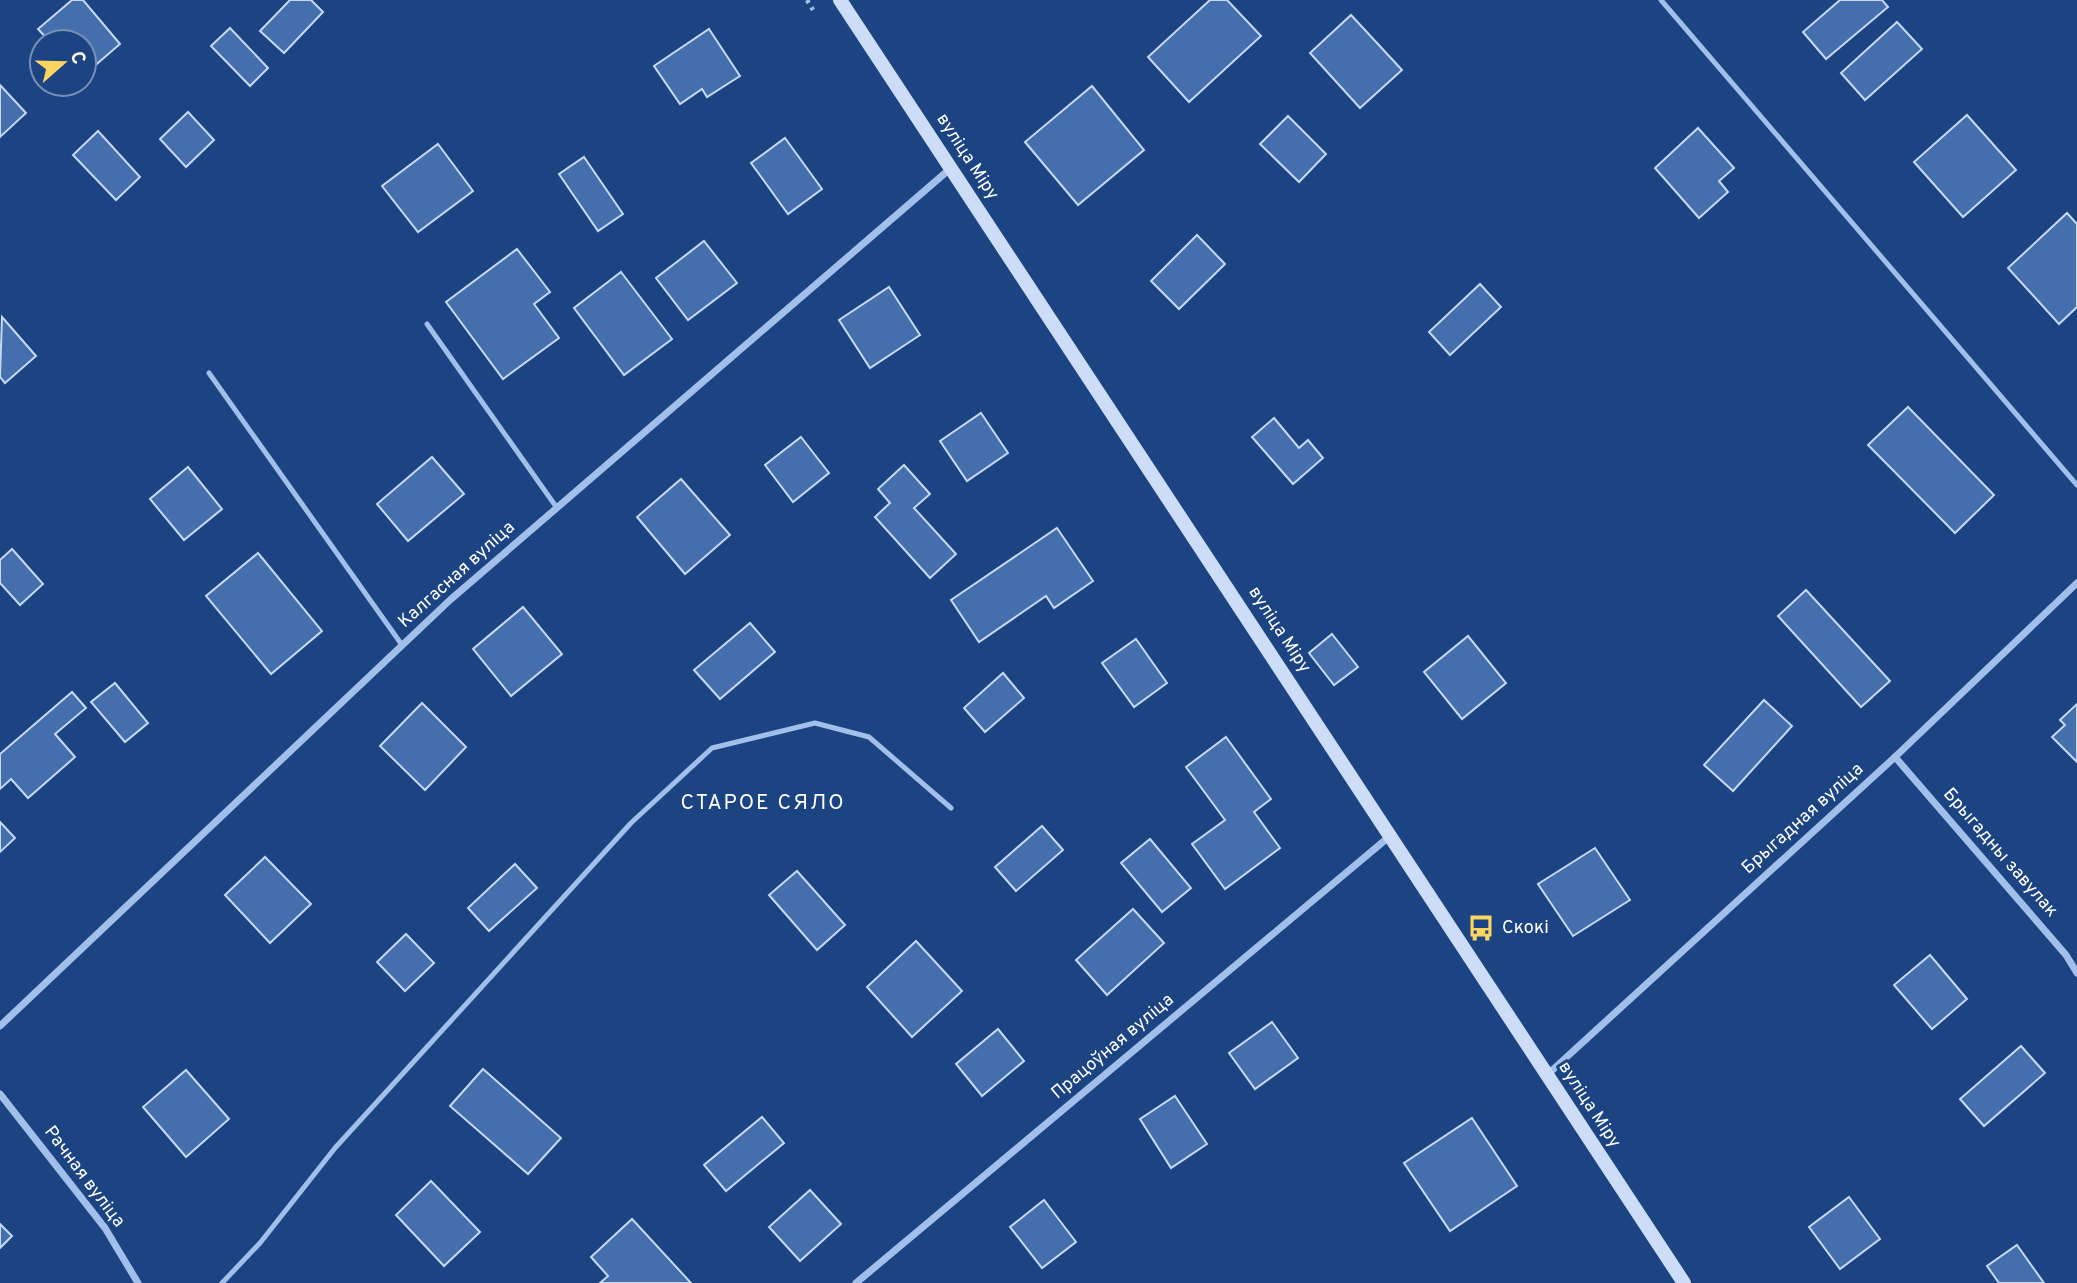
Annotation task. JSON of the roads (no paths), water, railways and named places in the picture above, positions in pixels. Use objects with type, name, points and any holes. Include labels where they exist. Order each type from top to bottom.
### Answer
[{"type":"street","name":"вуліца Міру","points":[[840,0],[1684,1283]]},
{"type":"street","name":"Калгасная вуліца","points":[[0,1026],[402,645],[951,167]]},
{"type":"street","name":"Брыгадная вуліца","points":[[1546,1075],[1895,757],[2077,583]]},
{"type":"street","name":"Брыгадны завулак","points":[[1895,757],[2066,955],[2077,973]]},
{"type":"street","name":"Працоўная вуліца","points":[[856,1283],[1391,835]]},
{"type":"street","name":"Рачная вуліца","points":[[0,1094],[105,1228],[138,1283]]},
{"type":"lane","points":[[1661,0],[2077,485]]},
{"type":"lane","points":[[427,324],[557,508]]},
{"type":"lane","points":[[209,373],[402,645]]},
{"type":"lane","points":[[222,1283],[260,1243],[335,1147],[631,823],[712,748],[815,723],[869,737],[951,808]]},
{"type":"place","name":"Скокі","points":[[1481,928]]},
{"type":"district","name":"СТАРОЕ СЯЛО","points":[[763,803]]}]
